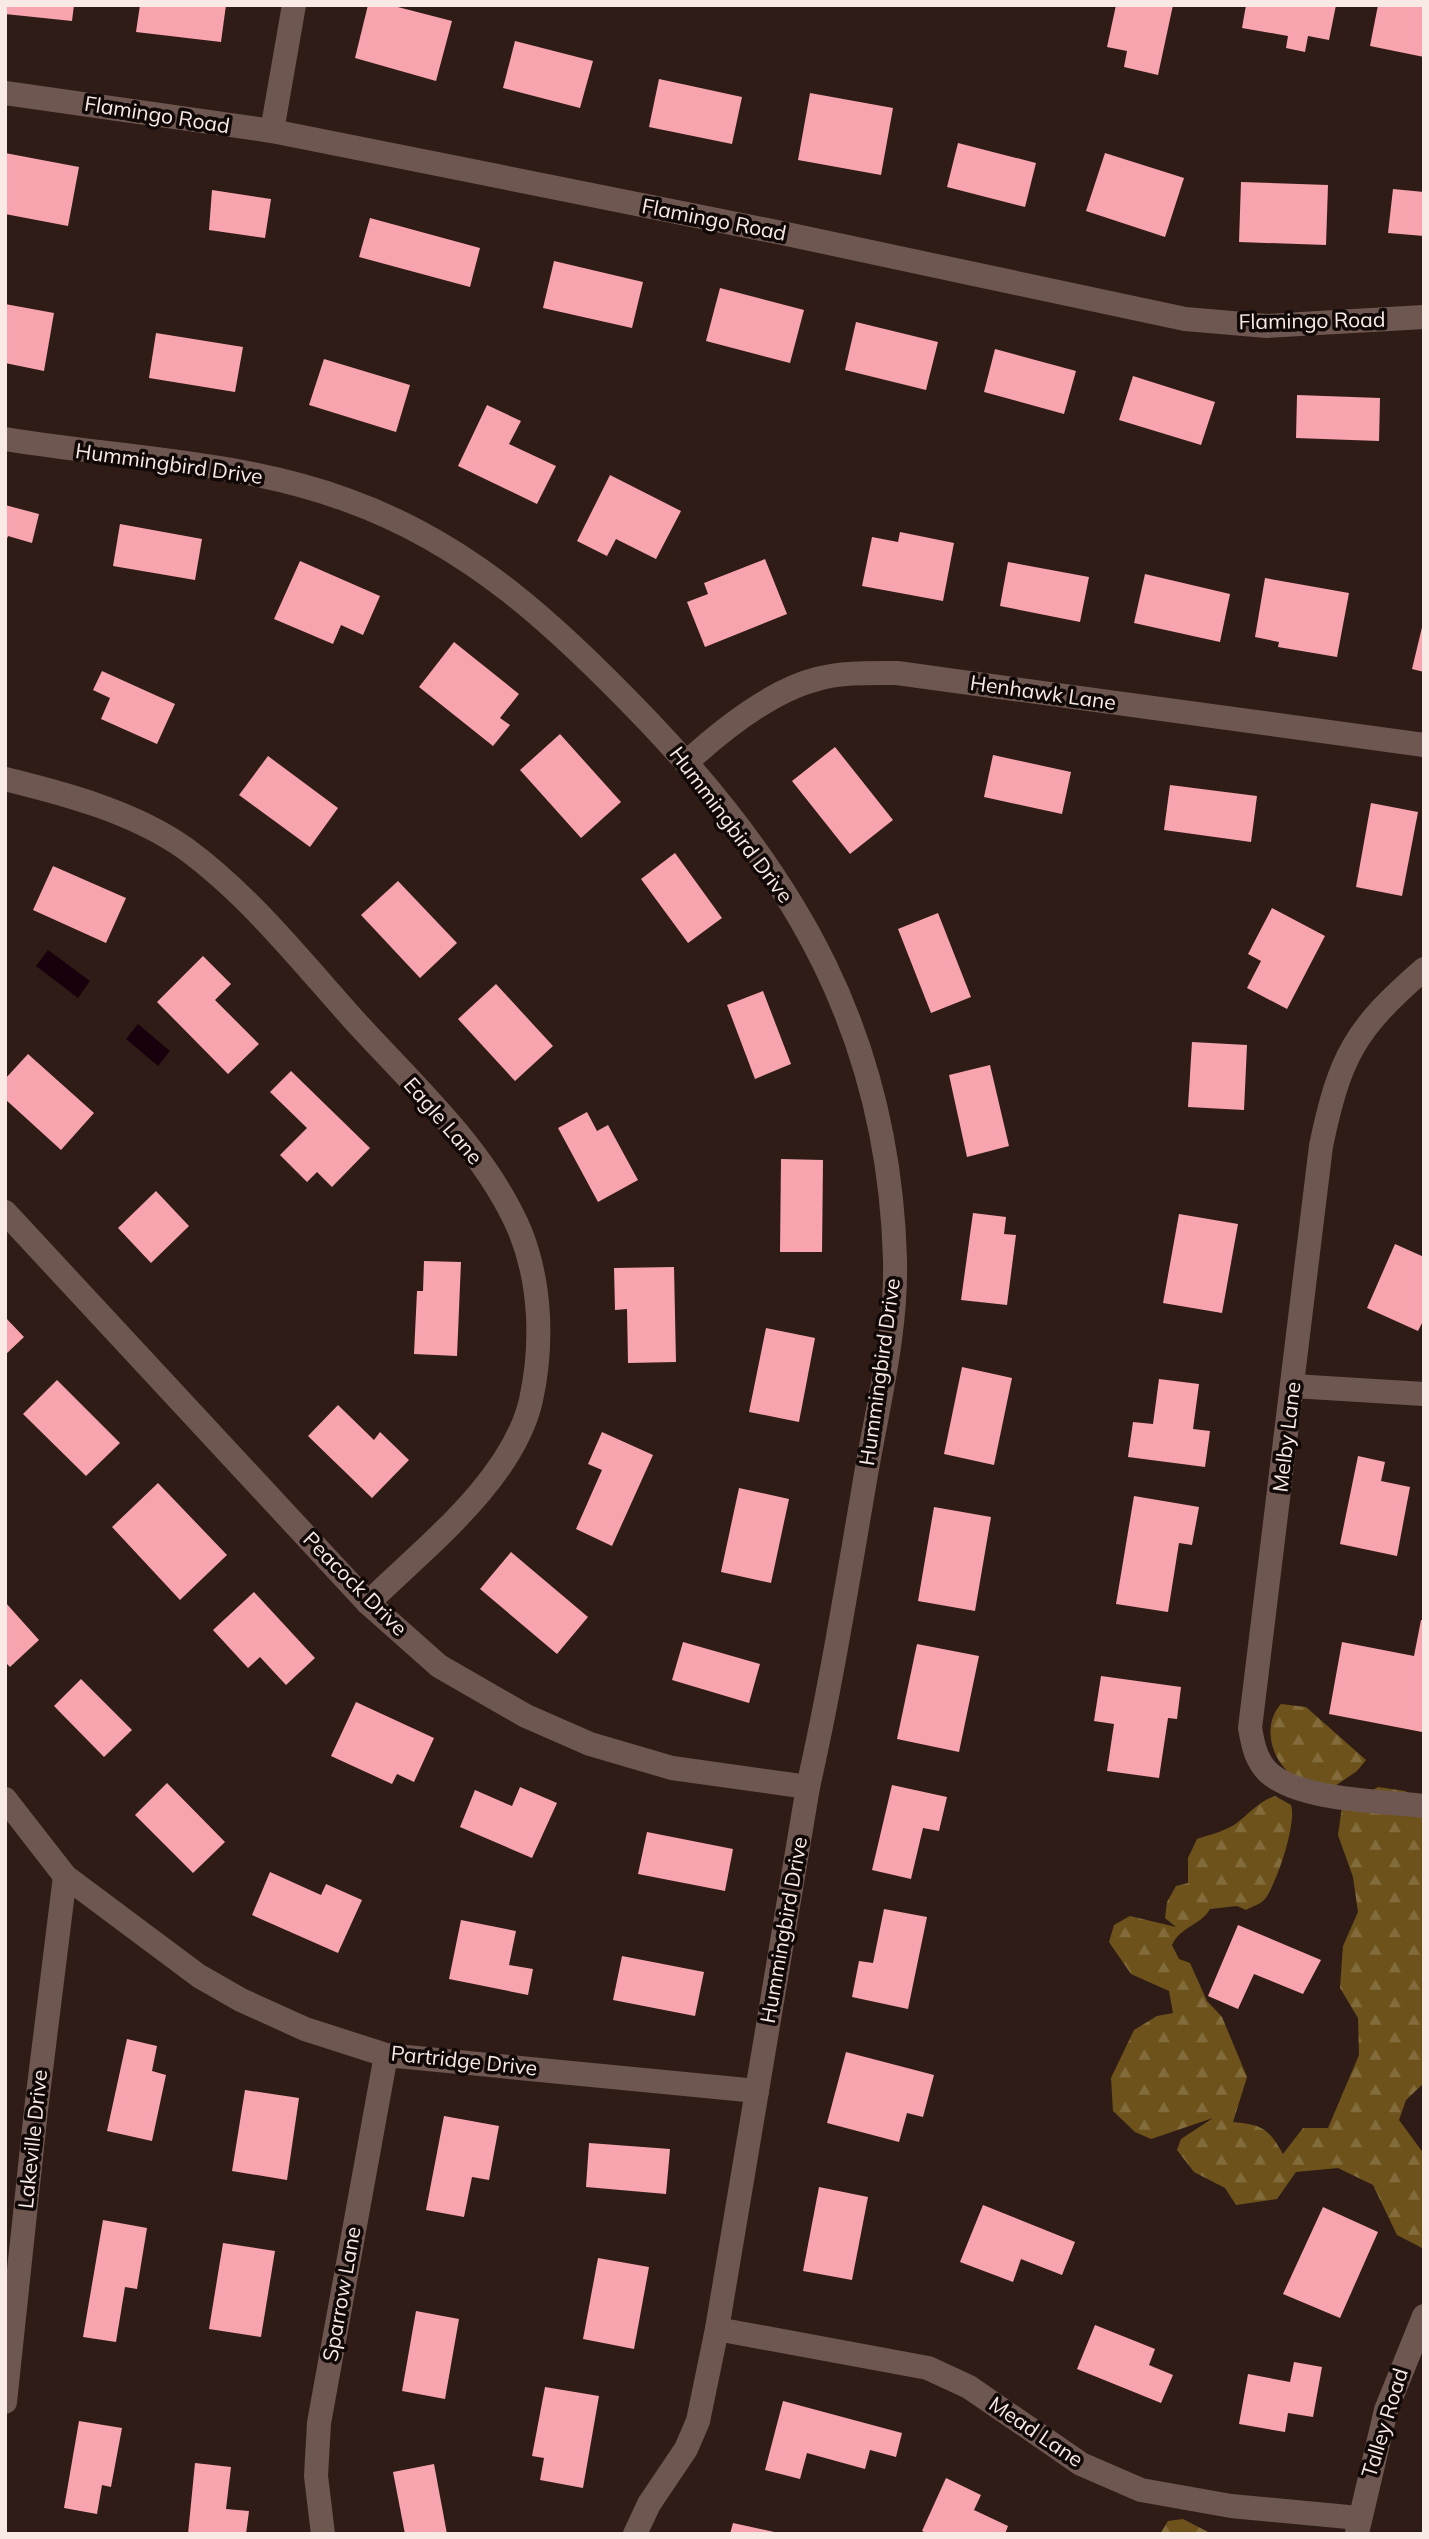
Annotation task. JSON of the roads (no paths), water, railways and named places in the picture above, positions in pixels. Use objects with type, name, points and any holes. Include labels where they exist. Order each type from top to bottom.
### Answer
[{"type":"street","points":[[272,131],[294,5]]},
{"type":"street","name":"Flamingo Road","points":[[5,93],[272,131],[782,233],[1185,319],[1267,326],[1424,317]]},
{"type":"street","name":"Hummingbird Drive","points":[[5,439],[200,464],[270,478],[347,500],[420,533],[514,591],[576,646],[687,762],[775,877],[823,956],[862,1051],[886,1149],[895,1263],[890,1331],[827,1702],[808,1787],[717,2329],[693,2436],[645,2511],[635,2534]]},
{"type":"street","name":"Henhawk Lane","points":[[687,762],[725,727],[755,708],[815,679],[855,673],[897,673],[1424,744]]},
{"type":"street","name":"Eagle Lane","points":[[5,779],[53,790],[128,817],[185,849],[232,889],[463,1140],[498,1186],[521,1233],[536,1291],[539,1341],[531,1402],[516,1439],[483,1489],[368,1603]]},
{"type":"street","name":"Melby Lane","points":[[1424,969],[1367,1025],[1342,1063],[1334,1086],[1321,1146],[1250,1728],[1255,1754],[1268,1772],[1284,1783],[1328,1795],[1424,1806]]},
{"type":"street","name":"Peacock Drive","points":[[5,1212],[368,1603],[439,1666],[526,1716],[577,1738],[672,1768],[808,1787]]},
{"type":"street","points":[[1293,1386],[1424,1394]]},
{"type":"street","name":"Partridge Drive","points":[[5,1799],[65,1877],[199,1976],[241,2000],[305,2029],[386,2055],[757,2091]]},
{"type":"street","name":"Lakeville Drive","points":[[5,2402],[36,2110],[65,1877]]},
{"type":"street","name":"Sparrow Lane","points":[[323,2534],[316,2476],[319,2423],[386,2055]]},
{"type":"street","name":"Talley Road","points":[[1358,2526],[1386,2410],[1424,2316]]},
{"type":"street","name":"Mead Lane","points":[[717,2329],[928,2368],[969,2387],[1081,2464],[1141,2490],[1358,2526]]}]
